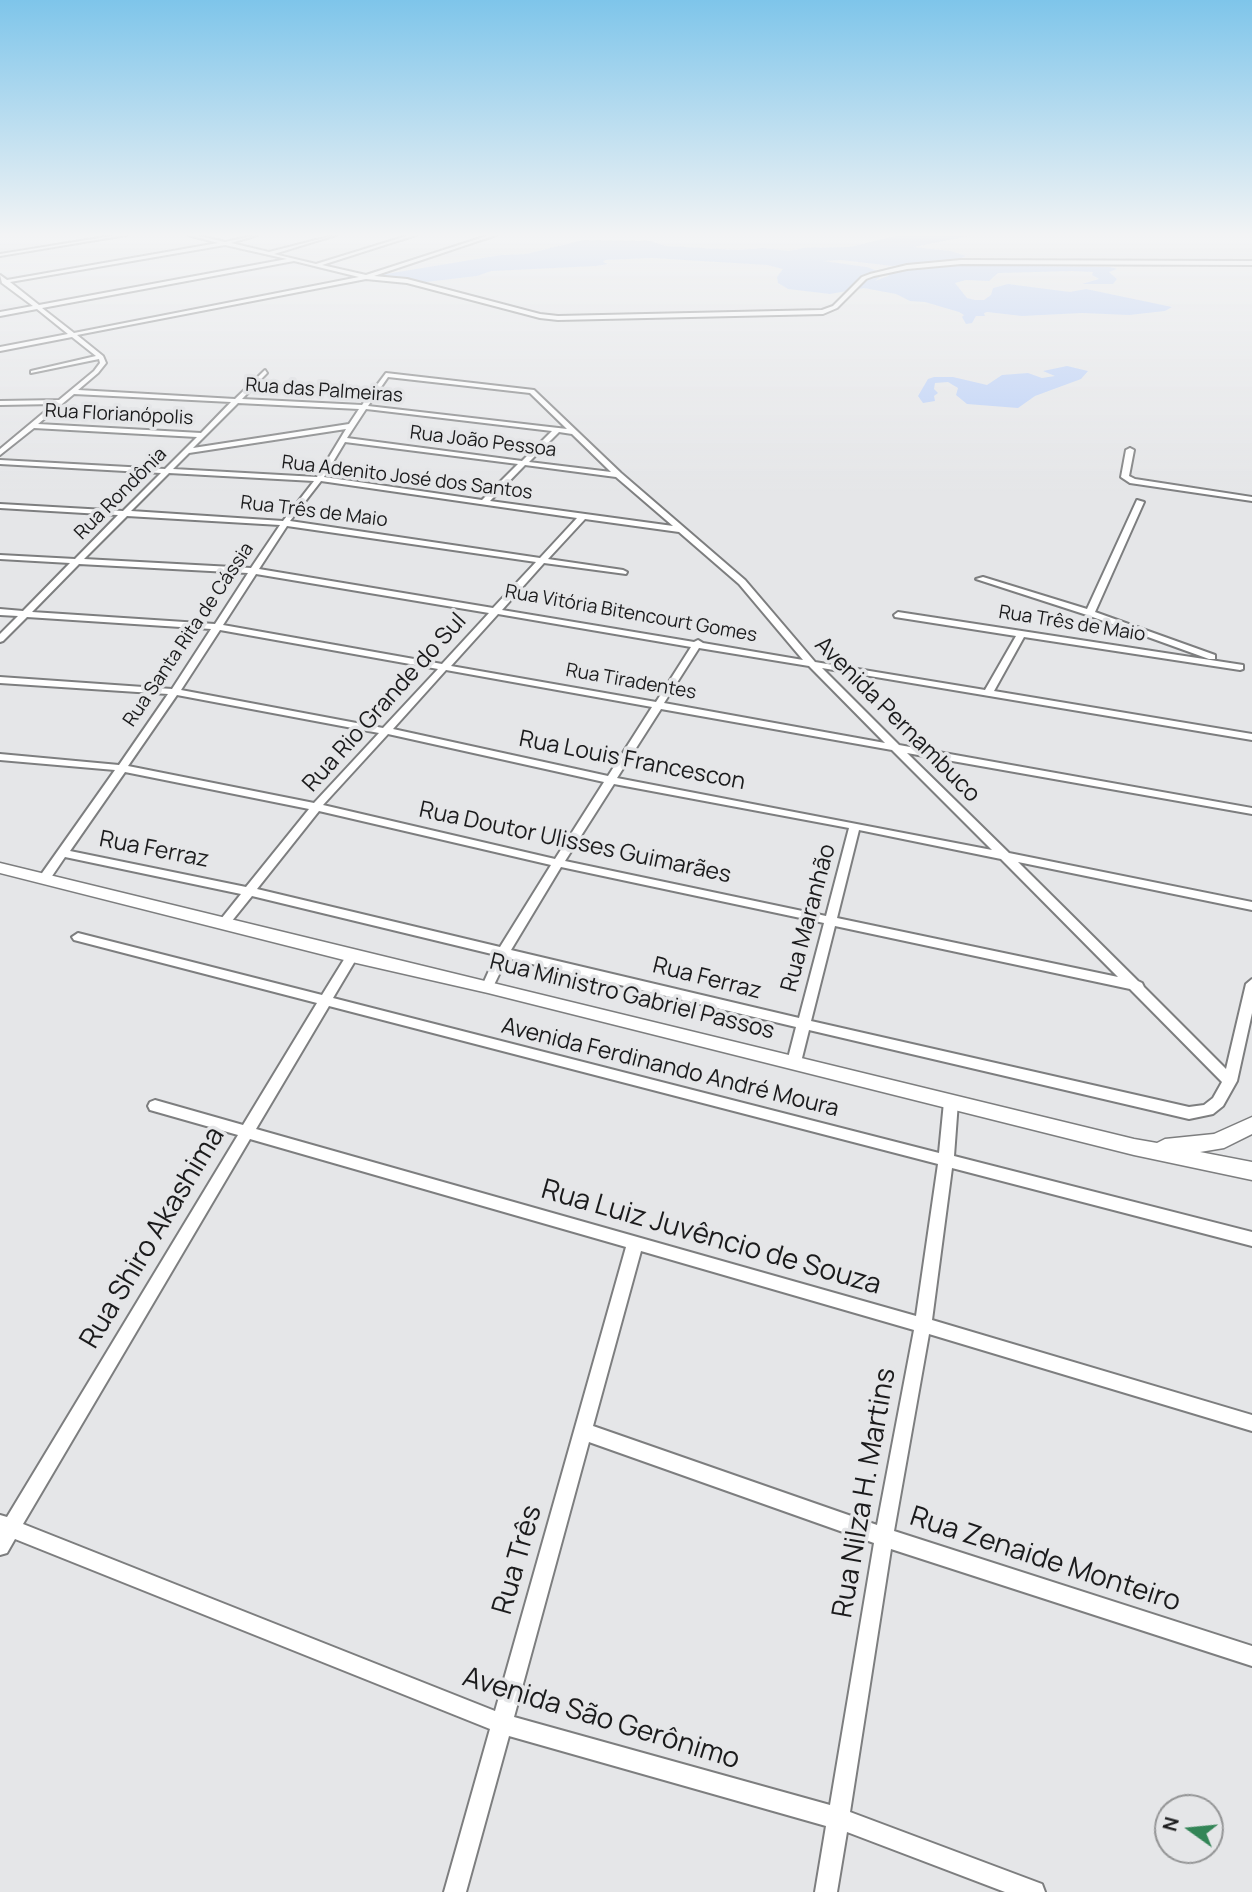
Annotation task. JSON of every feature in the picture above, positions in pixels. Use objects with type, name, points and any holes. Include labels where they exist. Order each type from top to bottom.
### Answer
[{"type":"main road","name":"Rua Ministro Gabriel Passos","points":[[0,868],[1134,1147],[1252,1171]]},
{"type":"main road","points":[[1134,1147],[1217,1142],[1252,1125]]},
{"type":"street","points":[[2,449],[33,426],[103,363],[101,357],[58,323]]},
{"type":"street","points":[[0,349],[131,323]]},
{"type":"street","points":[[33,372],[101,357]]},
{"type":"street","name":"Rua Rondônia","points":[[0,639],[265,372]]},
{"type":"street","name":"Rua Santa Rita de Cássia","points":[[44,879],[174,692],[285,523],[319,479],[386,375],[532,391]]},
{"type":"street","name":"Avenida Pernambuco","points":[[532,391],[618,475],[742,582],[810,662],[1003,856],[1138,986],[1230,1081]]},
{"type":"street","name":"Rua das Palmeiras","points":[[72,392],[363,408],[573,432]]},
{"type":"street","points":[[0,403],[60,402]]},
{"type":"street","name":"Rua Florianópolis","points":[[33,426],[203,435]]},
{"type":"street","points":[[187,451],[351,426]]},
{"type":"street","points":[[484,502],[557,430]]},
{"type":"street","name":"Rua João Pessoa","points":[[344,440],[618,475]]},
{"type":"street","points":[[1130,450],[1125,477],[1133,481],[1252,499]]},
{"type":"street","name":"Rua Adenito José dos Santos","points":[[0,462],[319,479],[683,530]]},
{"type":"street","points":[[1090,612],[1140,502]]},
{"type":"street","name":"Rua Três de Maio","points":[[0,506],[285,523],[623,572]]},
{"type":"street","name":"Rua Rio Grande do Sul","points":[[223,924],[316,807],[583,516]]},
{"type":"street","name":"Rua Vitória Bitencourt Gomes","points":[[0,557],[253,571],[1252,737]]},
{"type":"street","points":[[979,579],[1090,612],[1252,671]]},
{"type":"street","name":"Rua Tiradentes","points":[[0,612],[218,627],[1252,811]]},
{"type":"street","name":"Rua Três de Maio","points":[[898,615],[1240,667]]},
{"type":"street","points":[[989,692],[1021,634]]},
{"type":"street","points":[[488,986],[504,951],[656,705],[698,643]]},
{"type":"street","name":"Rua Louis Francescon","points":[[0,680],[174,692],[386,730],[610,780],[1252,906]]},
{"type":"street","name":"Rua Doutor Ulisses Guimarães","points":[[0,758],[122,768],[316,807],[558,863],[1138,986]]},
{"type":"street","name":"Rua Maranhão","points":[[794,1062],[855,826]]},
{"type":"street","name":"Rua Ferraz","points":[[64,853],[247,891],[1189,1113],[1208,1110],[1218,1102],[1230,1081],[1252,985]]},
{"type":"street","name":"Avenida Ferdinando André Moura","points":[[78,937],[1252,1239]]},
{"type":"street","name":"Rua Shiro Akashima","points":[[0,1546],[5,1526],[352,956]]},
{"type":"street","name":"Rua Nilza H. Martins","points":[[826,1892],[884,1537],[923,1325],[946,1160],[951,1102]]},
{"type":"street","name":"Rua Luiz Juvêncio de Souza","points":[[155,1106],[923,1325],[1252,1423]]},
{"type":"street","name":"Rua Três","points":[[456,1892],[635,1244]]},
{"type":"street","name":"Rua Zenaide Monteiro","points":[[583,1431],[884,1537],[1252,1656]]},
{"type":"street","name":"Avenida São Gerônimo","points":[[5,1526],[502,1724],[840,1819],[1034,1892]]},
{"type":"shaded area","points":[[1067,366],[1088,371],[1081,379],[1035,396],[1018,408],[967,404],[956,395],[958,388],[948,382],[935,383],[934,389],[938,393],[934,396],[935,401],[923,403],[918,396],[928,379],[934,377],[953,377],[987,385],[1002,375],[1028,373],[1042,378],[1055,376],[1043,371]]}]
